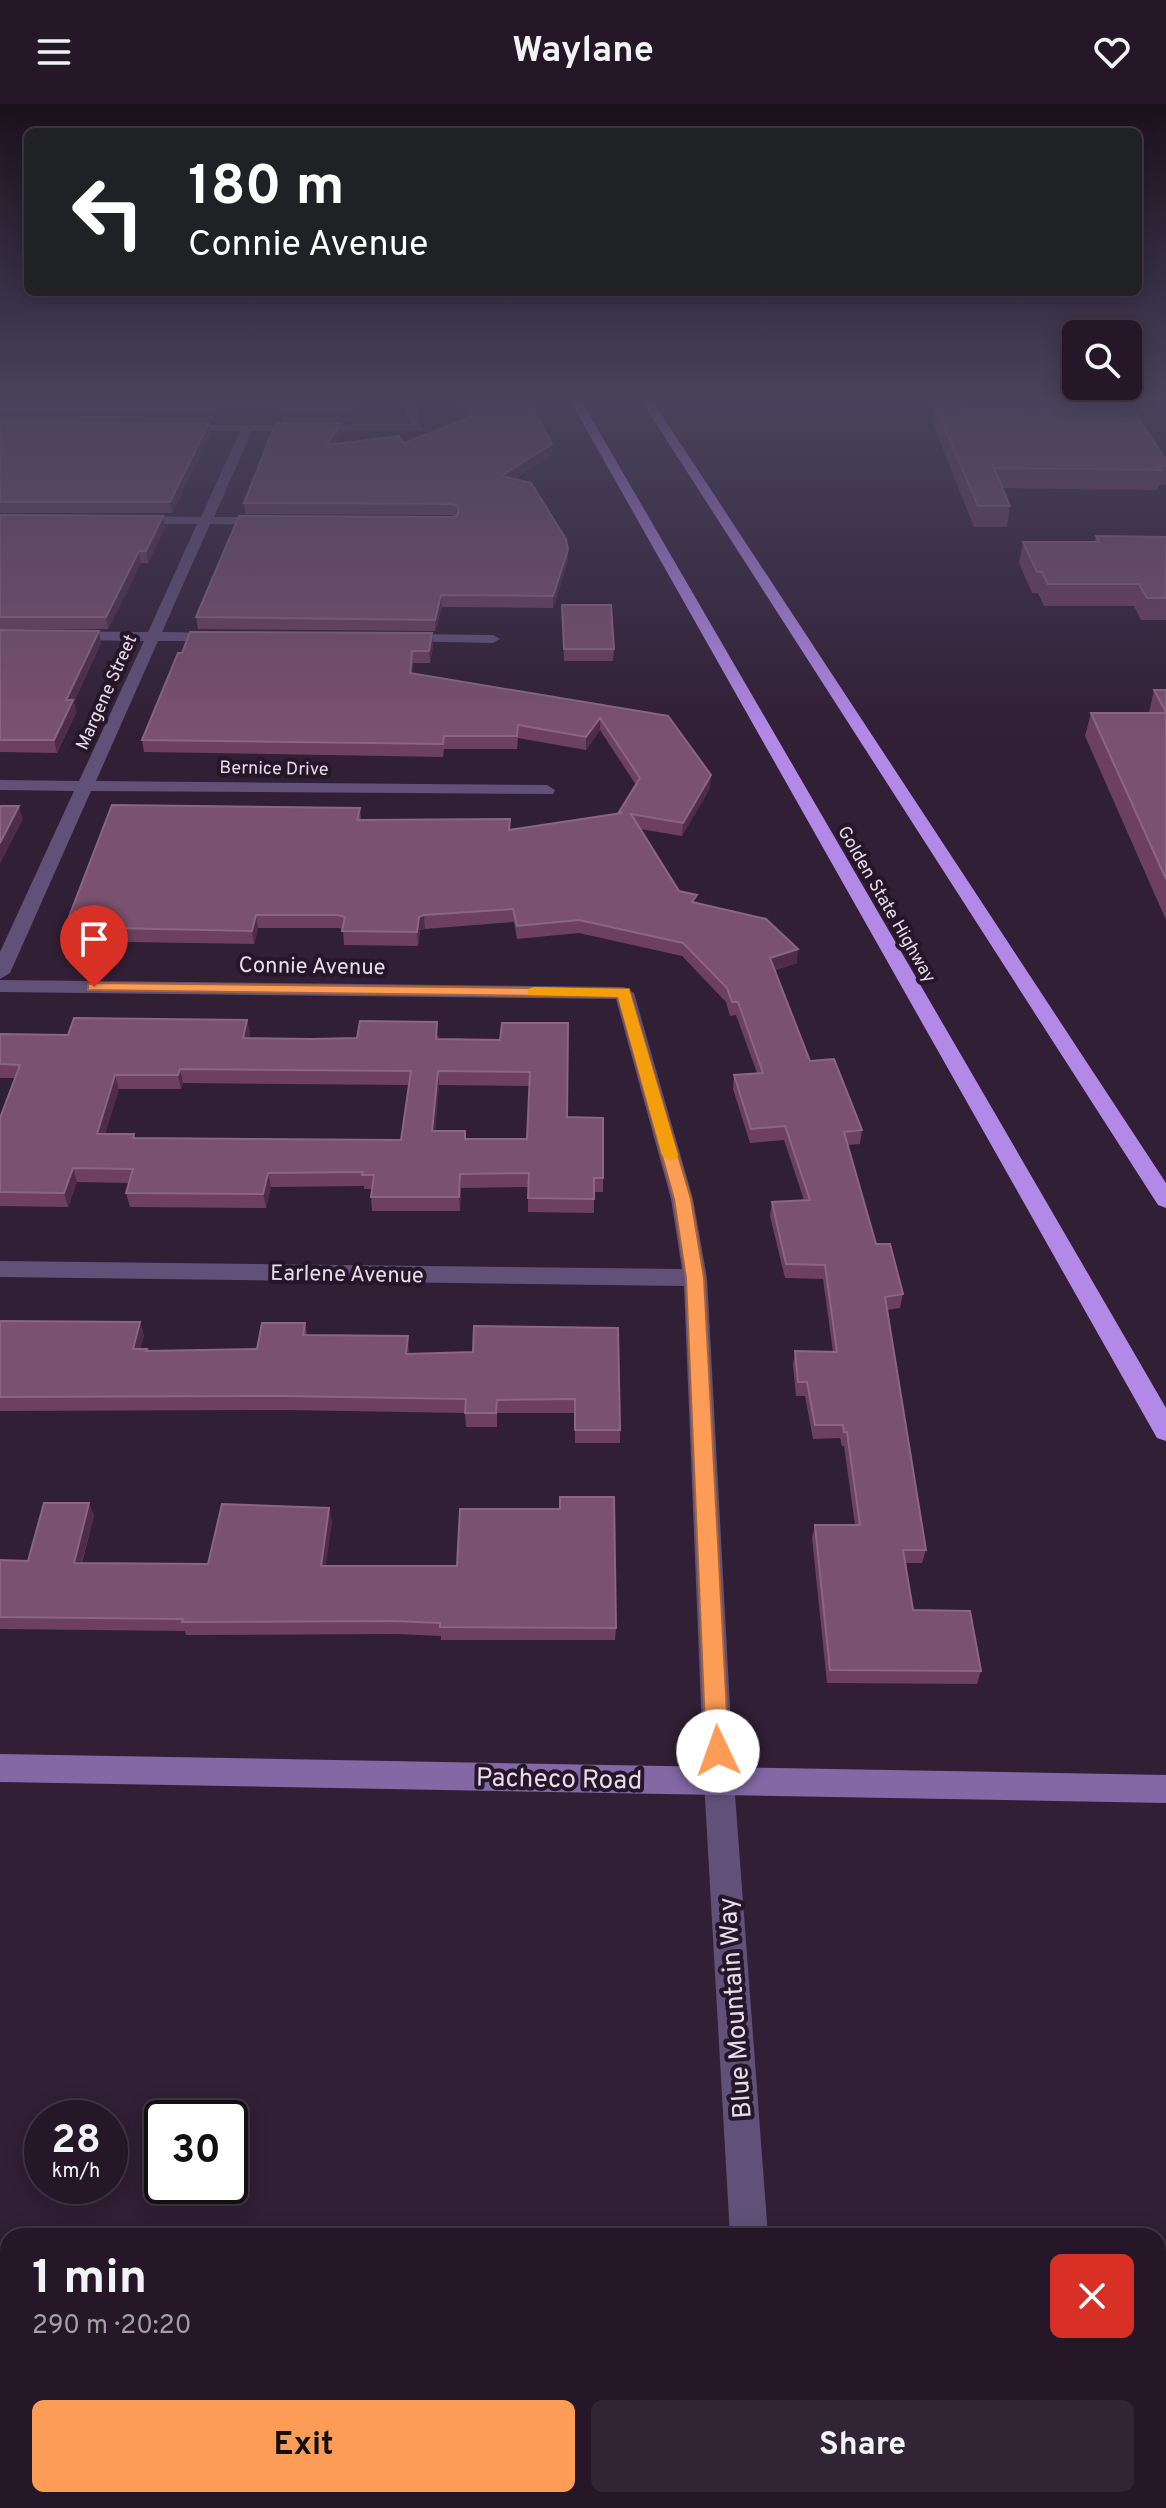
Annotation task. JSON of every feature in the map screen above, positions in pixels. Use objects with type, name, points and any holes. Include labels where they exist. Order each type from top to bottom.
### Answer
[{"type":"highway","name":"Golden State Highway","points":[[637,509],[1166,1431]]},
{"type":"highway","points":[[717,509],[1166,1200]]},
{"type":"street","name":"Margene Street","points":[[0,973],[211,509]]},
{"type":"street","points":[[111,520],[282,521]]},
{"type":"street","points":[[0,635],[231,637]]},
{"type":"street","points":[[385,638],[493,639]]},
{"type":"street","name":"Bernice Drive","points":[[0,785],[547,790]]},
{"type":"street","name":"Connie Avenue","points":[[0,986],[624,993]]},
{"type":"street","name":"Blue Mountain Way","points":[[624,993],[682,1199],[695,1278],[719,1781],[748,2228]]},
{"type":"street","name":"Earlene Avenue","points":[[0,1269],[695,1278]]},
{"type":"street","name":"Pacheco Road","points":[[0,1768],[1166,1789]]},
{"type":"building","points":[[458,509],[547,509],[566,539],[568,550],[553,596],[441,595],[435,620],[196,617],[239,516],[455,517]]},
{"type":"building","points":[[0,515],[163,516],[146,551],[139,551],[106,617],[0,617]]},
{"type":"building","points":[[1096,536],[1166,537],[1166,598],[1147,598],[1139,584],[1048,584],[1042,572],[1037,572],[1023,542],[1099,542]]},
{"type":"building","points":[[562,605],[611,605],[614,649],[564,649]]},
{"type":"building","points":[[0,630],[99,631],[66,700],[73,700],[54,740],[0,740]]},
{"type":"building","points":[[190,632],[432,633],[429,651],[412,651],[410,673],[668,716],[711,775],[683,823],[631,814],[679,891],[697,895],[692,902],[766,919],[798,949],[770,958],[810,1061],[834,1059],[862,1130],[844,1132],[876,1244],[890,1244],[903,1294],[885,1297],[926,1550],[903,1550],[913,1610],[970,1611],[981,1671],[830,1670],[815,1525],[860,1525],[847,1432],[844,1432],[843,1425],[815,1425],[807,1382],[798,1382],[795,1351],[837,1352],[825,1265],[786,1264],[772,1202],[810,1200],[785,1126],[751,1129],[734,1075],[763,1073],[738,1002],[732,1002],[727,988],[683,943],[579,920],[517,926],[513,909],[424,915],[419,917],[417,932],[342,931],[345,917],[337,915],[256,915],[252,931],[65,927],[112,805],[360,808],[357,820],[510,819],[509,830],[622,813],[619,812],[640,778],[600,718],[586,737],[518,725],[517,736],[444,736],[443,744],[142,740],[178,653],[182,653]]},
{"type":"building","points":[[1154,690],[1166,690],[1166,712]]},
{"type":"building","points":[[1091,713],[1166,713],[1166,879]]},
{"type":"building","points":[[0,806],[19,806],[0,843]]},
{"type":"building","points":[[74,1018],[247,1020],[243,1038],[312,1039],[357,1038],[360,1021],[437,1022],[436,1039],[500,1040],[502,1023],[568,1023],[567,1117],[603,1118],[603,1178],[594,1178],[594,1199],[528,1198],[529,1173],[460,1174],[459,1197],[371,1197],[374,1175],[362,1175],[363,1172],[268,1173],[263,1194],[126,1193],[133,1169],[73,1168],[64,1193],[0,1192],[0,1118],[20,1065],[0,1064],[0,1034],[68,1035]],"holes":[[[180,1069],[411,1071],[401,1140],[133,1138],[134,1134],[97,1134],[115,1075],[178,1075]],[[438,1071],[530,1072],[527,1139],[465,1139],[465,1131],[432,1131]]]},
{"type":"building","points":[[0,1321],[140,1322],[133,1349],[146,1351],[257,1349],[262,1323],[305,1323],[303,1335],[408,1336],[406,1354],[473,1352],[474,1326],[618,1328],[620,1430],[575,1430],[575,1399],[497,1400],[496,1413],[465,1413],[466,1399],[0,1397]]},
{"type":"building","points":[[560,1497],[614,1497],[616,1628],[440,1627],[440,1623],[394,1621],[182,1622],[183,1619],[0,1617],[0,1560],[28,1561],[44,1503],[89,1503],[74,1563],[208,1564],[222,1504],[329,1508],[321,1566],[457,1566],[460,1509],[560,1509]]},
{"type":"slow traffic","points":[[534,992],[624,993],[670,1155]]},
{"type":"route","points":[[94,987],[624,993],[682,1199],[695,1278],[718,1751]]}]
